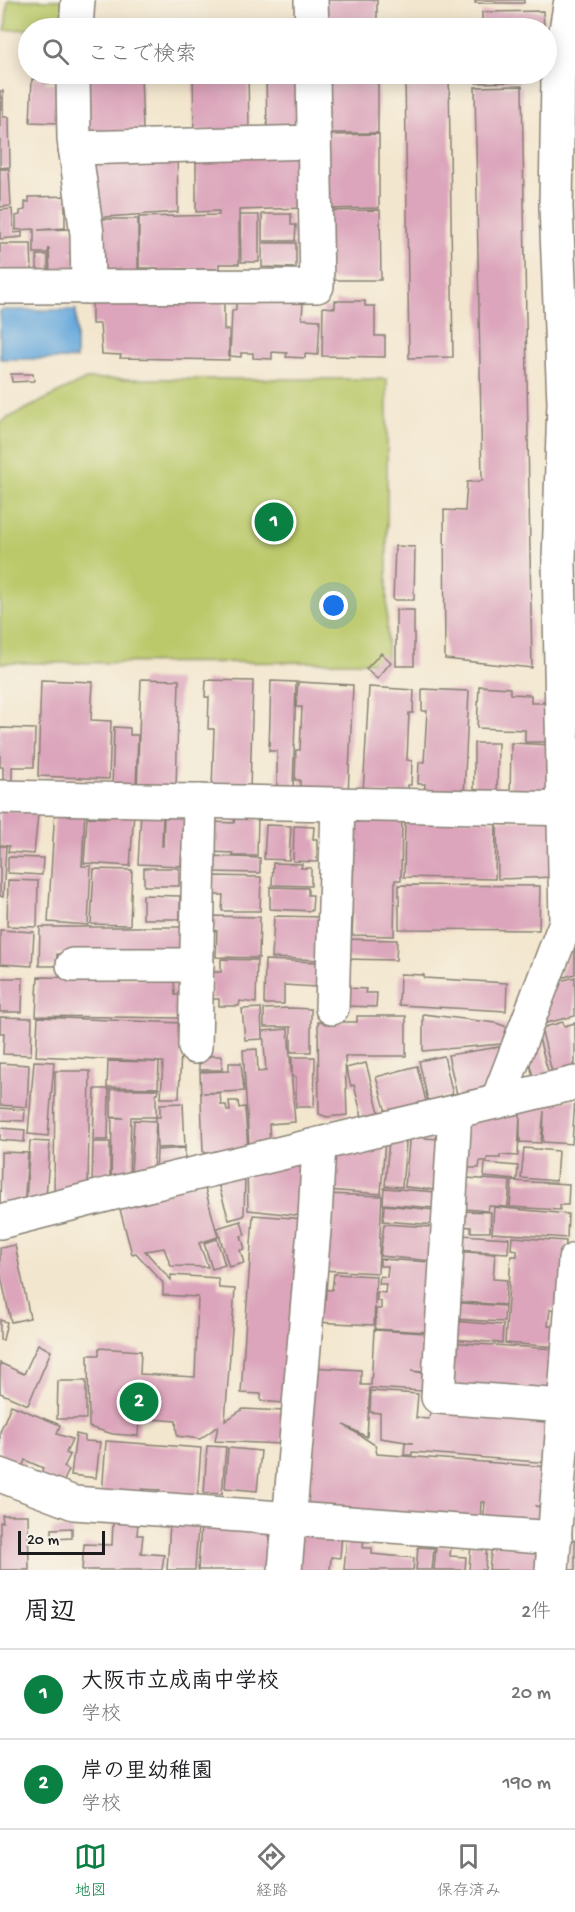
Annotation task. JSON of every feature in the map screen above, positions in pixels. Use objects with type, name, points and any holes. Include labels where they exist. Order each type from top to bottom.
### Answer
[{"type":"street","points":[[77,18],[78,0]]},
{"type":"street","points":[[311,0],[312,18]]},
{"type":"street","points":[[497,1102],[566,922],[570,809],[567,673],[569,403],[556,207],[566,101],[558,78],[571,0]]},
{"type":"street","points":[[73,84],[75,148],[87,234],[88,287]]},
{"type":"street","points":[[0,287],[317,286],[312,84]]},
{"type":"street","points":[[75,148],[314,141]]},
{"type":"street","points":[[0,797],[570,809]]},
{"type":"street","points":[[195,1047],[200,801]]},
{"type":"street","points":[[332,1008],[338,804]]},
{"type":"street","points":[[73,965],[197,965]]},
{"type":"street","points":[[0,1222],[575,1083]]},
{"type":"street","points":[[456,1112],[438,1397],[565,1407]]},
{"type":"street","points":[[285,1570],[315,1218],[319,1144]]},
{"type":"street","points":[[552,1570],[562,1530],[565,1407],[572,1345],[575,1260]]},
{"type":"street","points":[[0,1475],[74,1503],[288,1519],[562,1530]]},
{"type":"green space","points":[[8,0],[65,0],[64,18],[18,18],[18,30],[5,30]]},
{"type":"green space","points":[[86,379],[387,379],[387,662],[0,663],[0,422]]},
{"type":"water","points":[[0,310],[76,310],[76,359],[0,359]]},
{"type":"building","points":[[320,0],[377,0],[377,18],[320,18]]},
{"type":"building","points":[[475,0],[524,0],[524,3],[475,3]]},
{"type":"building","points":[[543,11],[543,18],[482,18],[482,12]]},
{"type":"building","points":[[32,84],[59,84],[58,123],[30,122]]},
{"type":"building","points":[[77,84],[141,84],[143,131],[79,133]]},
{"type":"building","points":[[193,84],[248,84],[249,129],[194,131]]},
{"type":"building","points":[[266,84],[304,84],[305,128],[267,129]]},
{"type":"building","points":[[321,84],[378,84],[378,133],[321,133]]},
{"type":"building","points":[[405,84],[449,84],[453,357],[409,358]]},
{"type":"building","points":[[522,86],[532,668],[445,659],[444,510],[465,511],[467,482],[482,481],[475,87]]},
{"type":"building","points":[[0,91],[3,91],[3,117],[9,117],[10,167],[0,168]]},
{"type":"building","points":[[379,134],[379,208],[322,209],[322,135]]},
{"type":"building","points":[[304,144],[306,208],[239,210],[239,264],[219,264],[219,269],[177,269],[177,273],[158,273],[158,268],[139,268],[139,217],[219,215],[219,211],[196,212],[196,149]]},
{"type":"building","points":[[177,149],[178,212],[91,218],[83,153]]},
{"type":"building","points":[[0,169],[9,169],[11,206],[0,207]]},
{"type":"building","points":[[72,196],[72,205],[65,205],[65,228],[38,230],[75,229],[75,253],[69,253],[76,255],[76,275],[50,275],[49,248],[48,253],[34,253],[34,229],[16,230],[16,216],[20,215],[20,211],[25,210],[25,202],[29,202],[29,197]]},
{"type":"building","points":[[12,209],[14,233],[22,232],[22,237],[0,239],[0,210]]},
{"type":"building","points":[[380,210],[381,280],[327,280],[326,211]]},
{"type":"building","points":[[262,214],[291,214],[291,225],[296,225],[295,241],[262,241]]},
{"type":"building","points":[[240,215],[259,215],[259,262],[241,262]]},
{"type":"building","points":[[93,219],[138,219],[138,273],[103,274]]},
{"type":"building","points":[[262,243],[296,243],[296,268],[262,267]]},
{"type":"building","points":[[0,244],[31,244],[32,271],[0,271]]},
{"type":"building","points":[[37,255],[48,255],[48,275],[37,275]]},
{"type":"building","points":[[224,295],[224,330],[229,330],[229,360],[120,358],[121,355],[102,354],[100,324],[92,324],[92,300]]},
{"type":"building","points":[[254,298],[303,302],[302,319],[320,320],[318,355],[305,354],[305,358],[286,357],[287,353],[272,352],[272,359],[253,358],[253,353],[241,353],[241,357],[230,356],[232,310],[236,310],[236,303],[254,303]]},
{"type":"building","points":[[335,301],[365,301],[365,306],[375,306],[375,336],[385,336],[385,357],[322,356],[323,307],[335,308]]},
{"type":"building","points":[[11,374],[33,374],[34,381],[12,382]]},
{"type":"building","points":[[395,546],[415,547],[414,600],[393,600]]},
{"type":"building","points":[[396,610],[414,610],[414,666],[396,666]]},
{"type":"building","points":[[381,653],[391,662],[377,679],[366,669]]},
{"type":"building","points":[[141,679],[179,680],[176,789],[137,788]]},
{"type":"building","points":[[41,680],[93,682],[91,720],[111,721],[109,779],[38,776]]},
{"type":"building","points":[[206,680],[253,681],[250,791],[212,790],[214,729],[208,729],[209,697],[205,697]]},
{"type":"building","points":[[271,681],[296,682],[293,792],[277,792],[277,751],[269,751]]},
{"type":"building","points":[[298,682],[353,685],[348,794],[300,792],[300,780],[295,780],[296,750],[300,750],[302,707],[296,707]]},
{"type":"building","points":[[479,686],[510,688],[510,694],[531,695],[531,703],[544,703],[543,701],[551,700],[552,742],[525,742],[525,730],[477,728]]},
{"type":"building","points":[[369,687],[414,690],[413,713],[409,713],[407,760],[412,761],[411,785],[408,785],[408,794],[363,793]]},
{"type":"building","points":[[422,689],[469,691],[464,796],[424,795],[425,784],[418,784],[419,762],[424,762],[427,711],[422,711]]},
{"type":"building","points":[[114,727],[130,728],[130,735],[138,735],[136,788],[112,787]]},
{"type":"building","points":[[0,728],[35,729],[34,767],[12,767],[12,780],[3,780],[3,767],[0,767]]},
{"type":"building","points":[[474,743],[498,743],[497,796],[474,796]]},
{"type":"building","points":[[511,743],[553,745],[551,798],[510,798]]},
{"type":"building","points":[[55,808],[85,810],[82,866],[91,866],[88,925],[48,922]]},
{"type":"building","points":[[0,809],[38,814],[34,854],[8,852],[9,846],[0,845]]},
{"type":"building","points":[[141,811],[163,812],[162,846],[164,813],[186,814],[185,846],[182,846],[181,866],[138,864]]},
{"type":"building","points":[[109,812],[134,813],[130,866],[84,863],[87,817],[109,818]]},
{"type":"building","points":[[235,817],[258,818],[257,856],[233,856],[233,853],[212,852],[213,822],[234,823]]},
{"type":"building","points":[[358,817],[402,819],[401,880],[395,880],[394,936],[352,935],[353,915],[346,915],[347,880],[353,880],[354,863],[341,863],[342,821],[358,822]]},
{"type":"building","points":[[405,818],[496,820],[495,879],[404,877]]},
{"type":"building","points":[[552,819],[554,877],[498,879],[497,820]]},
{"type":"building","points":[[266,825],[291,826],[289,860],[264,859]]},
{"type":"building","points":[[294,826],[314,827],[313,839],[317,839],[317,862],[293,861]]},
{"type":"building","points":[[0,846],[6,846],[3,897],[0,896]]},
{"type":"building","points":[[208,856],[260,858],[260,873],[208,872]]},
{"type":"building","points":[[8,857],[43,858],[42,875],[8,873]]},
{"type":"building","points":[[273,863],[302,864],[301,868],[311,868],[311,886],[272,885]]},
{"type":"building","points":[[144,868],[179,868],[179,886],[144,886]]},
{"type":"building","points":[[94,869],[132,870],[130,925],[91,924]]},
{"type":"building","points":[[213,876],[261,877],[260,911],[222,911],[223,895],[213,895]]},
{"type":"building","points":[[8,880],[38,881],[37,927],[7,926]]},
{"type":"building","points":[[399,885],[540,886],[539,930],[399,929]]},
{"type":"building","points":[[270,887],[308,888],[308,895],[313,895],[312,911],[270,909]]},
{"type":"building","points":[[143,895],[180,896],[180,919],[143,919]]},
{"type":"building","points":[[206,916],[260,917],[259,958],[216,957],[217,931],[206,930]]},
{"type":"building","points":[[274,916],[324,917],[322,960],[272,958]]},
{"type":"building","points":[[40,927],[183,927],[182,946],[180,946],[180,954],[57,954],[56,966],[39,966]]},
{"type":"building","points":[[0,930],[34,932],[32,966],[0,964]]},
{"type":"building","points":[[341,939],[397,940],[396,960],[341,959]]},
{"type":"building","points":[[575,939],[575,974],[558,979]]},
{"type":"building","points":[[221,959],[257,960],[256,1003],[240,1001],[239,1006],[219,1006],[219,999],[211,999],[212,972],[221,972]]},
{"type":"building","points":[[265,960],[317,962],[316,987],[284,985],[284,1004],[264,1004]]},
{"type":"building","points":[[400,974],[424,975],[424,978],[507,983],[506,1011],[399,1005]]},
{"type":"building","points":[[38,977],[174,979],[175,995],[182,995],[180,1018],[36,1016]]},
{"type":"building","points":[[575,977],[575,1016],[542,1024],[553,983]]},
{"type":"building","points":[[0,978],[23,978],[22,1012],[0,1012]]},
{"type":"building","points":[[347,988],[366,989],[365,993],[377,993],[376,1007],[346,1006]]},
{"type":"building","points":[[261,1008],[262,1039],[245,1040],[242,1009]]},
{"type":"building","points":[[264,1009],[311,1009],[311,1052],[291,1052],[291,1027],[264,1027]]},
{"type":"building","points":[[423,1014],[496,1023],[507,1027],[501,1044],[423,1051]]},
{"type":"building","points":[[357,1016],[406,1016],[406,1056],[345,1056],[347,1115],[327,1117],[319,1114],[318,1022],[357,1022]]},
{"type":"building","points":[[0,1017],[32,1018],[31,1055],[3,1054],[4,1033],[0,1033]]},
{"type":"building","points":[[38,1017],[182,1023],[179,1098],[161,1098],[163,1062],[36,1056]]},
{"type":"building","points":[[563,1022],[564,1026],[575,1023],[574,1071],[553,1076],[541,1028]]},
{"type":"building","points":[[288,1029],[295,1122],[269,1124],[270,1144],[249,1146],[243,1050],[257,1049],[258,1072],[266,1071],[263,1031]]},
{"type":"building","points":[[537,1031],[549,1075],[534,1080],[524,1043]]},
{"type":"building","points":[[499,1047],[497,1061],[489,1075],[484,1093],[458,1099],[448,1055]]},
{"type":"building","points":[[199,1056],[222,1056],[222,1070],[199,1070]]},
{"type":"building","points":[[444,1056],[453,1095],[428,1101],[419,1061]]},
{"type":"building","points":[[292,1057],[315,1057],[314,1107],[296,1107],[296,1077],[292,1076]]},
{"type":"building","points":[[34,1061],[54,1062],[48,1136],[28,1134]]},
{"type":"building","points":[[108,1061],[159,1062],[158,1088],[107,1087]]},
{"type":"building","points":[[0,1063],[29,1065],[27,1107],[0,1105]]},
{"type":"building","points":[[229,1063],[241,1063],[244,1091],[203,1093],[220,1093],[221,1105],[226,1105],[227,1111],[230,1111],[229,1101],[238,1101],[239,1108],[245,1107],[248,1149],[211,1157],[203,1151],[200,1072],[229,1071]]},
{"type":"building","points":[[366,1063],[380,1116],[363,1121],[354,1085],[351,1086],[346,1068]]},
{"type":"building","points":[[417,1066],[427,1105],[387,1116],[376,1077]]},
{"type":"building","points":[[55,1071],[90,1071],[88,1186],[54,1194]]},
{"type":"building","points":[[95,1089],[109,1089],[108,1140],[93,1140]]},
{"type":"building","points":[[111,1089],[159,1089],[156,1093],[156,1117],[131,1117],[129,1180],[111,1184],[112,1118],[124,1118],[111,1117]]},
{"type":"building","points":[[575,1099],[572,1144],[543,1142],[544,1111],[541,1143],[520,1142],[520,1114],[518,1156],[500,1155],[500,1158],[487,1158],[487,1161],[480,1161],[479,1168],[458,1168],[468,1117]]},
{"type":"building","points":[[183,1103],[185,1147],[157,1148],[156,1117],[160,1117],[160,1104]]},
{"type":"building","points":[[0,1108],[25,1110],[24,1121],[0,1120]]},
{"type":"building","points":[[134,1120],[156,1121],[153,1175],[131,1173]]},
{"type":"building","points":[[0,1128],[25,1130],[24,1142],[0,1140]]},
{"type":"building","points":[[410,1131],[424,1132],[423,1138],[440,1139],[436,1190],[405,1187]]},
{"type":"building","points":[[385,1138],[381,1194],[326,1190],[329,1149]]},
{"type":"building","points":[[389,1140],[406,1142],[402,1187],[385,1186]]},
{"type":"building","points":[[30,1141],[50,1142],[46,1198],[26,1203]]},
{"type":"building","points":[[93,1142],[110,1142],[110,1183],[92,1188]]},
{"type":"building","points":[[185,1148],[185,1160],[156,1174],[157,1150]]},
{"type":"building","points":[[524,1148],[558,1151],[556,1181],[521,1178]]},
{"type":"building","points":[[1,1152],[28,1153],[24,1206],[0,1210]]},
{"type":"building","points":[[304,1155],[304,1216],[248,1210],[247,1170]]},
{"type":"building","points":[[485,1163],[518,1166],[517,1180],[484,1177]]},
{"type":"building","points":[[245,1175],[244,1216],[229,1220],[216,1177]]},
{"type":"building","points":[[466,1178],[510,1181],[508,1207],[489,1206],[488,1211],[465,1209]]},
{"type":"building","points":[[203,1181],[218,1237],[199,1243],[208,1267],[171,1266],[164,1248],[145,1251],[171,1280],[171,1275],[218,1278],[219,1288],[235,1289],[225,1421],[243,1409],[285,1411],[282,1444],[215,1441],[218,1426],[200,1439],[177,1436],[176,1421],[139,1418],[138,1436],[113,1434],[89,1427],[88,1355],[99,1355],[99,1348],[141,1351],[140,1374],[195,1377],[198,1297],[163,1295],[163,1283],[136,1253],[132,1254],[118,1202]]},
{"type":"building","points":[[512,1181],[569,1184],[568,1205],[560,1205],[560,1210],[510,1207]]},
{"type":"building","points":[[384,1188],[436,1192],[434,1208],[383,1204]]},
{"type":"building","points":[[326,1194],[382,1196],[378,1273],[320,1270]]},
{"type":"building","points":[[384,1205],[435,1210],[436,1225],[383,1221]]},
{"type":"building","points":[[494,1207],[568,1214],[567,1238],[492,1233]]},
{"type":"building","points":[[457,1211],[491,1212],[490,1232],[471,1232],[471,1227],[457,1226]]},
{"type":"building","points":[[253,1215],[305,1219],[283,1403],[261,1401],[261,1394],[241,1393]]},
{"type":"building","points":[[241,1221],[245,1235],[241,1236],[245,1249],[240,1250],[244,1263],[229,1267],[217,1228]]},
{"type":"building","points":[[384,1224],[432,1227],[433,1261],[380,1256]]},
{"type":"building","points":[[461,1235],[509,1238],[508,1253],[455,1250]]},
{"type":"building","points":[[512,1237],[566,1241],[561,1310],[550,1309],[548,1326],[560,1327],[558,1347],[505,1343],[511,1256],[517,1256],[517,1250],[511,1249]]},
{"type":"building","points":[[217,1239],[225,1265],[212,1269],[204,1243]]},
{"type":"building","points":[[15,1245],[30,1318],[11,1322],[0,1272],[0,1248]]},
{"type":"building","points":[[453,1251],[495,1254],[493,1279],[507,1280],[505,1305],[449,1301]]},
{"type":"building","points":[[380,1259],[431,1262],[427,1332],[375,1329],[376,1309],[381,1309],[381,1301],[377,1301],[377,1292],[385,1293],[386,1284],[379,1284],[380,1276],[387,1277],[388,1266],[380,1266]]},
{"type":"building","points":[[334,1274],[376,1276],[374,1325],[315,1322],[317,1289],[332,1290]]},
{"type":"building","points":[[449,1302],[505,1306],[504,1322],[448,1319]]},
{"type":"building","points":[[0,1320],[7,1322],[3,1340],[0,1340]]},
{"type":"building","points":[[451,1321],[503,1325],[502,1343],[450,1339]]},
{"type":"building","points":[[374,1330],[426,1333],[424,1372],[411,1371],[424,1373],[422,1391],[370,1388],[367,1437],[344,1425],[375,1445],[377,1454],[549,1467],[545,1507],[535,1506],[545,1508],[543,1526],[483,1520],[485,1502],[481,1502],[480,1521],[298,1511],[311,1367],[361,1370],[361,1385],[371,1385]]},
{"type":"building","points":[[446,1342],[557,1349],[555,1393],[450,1396]]},
{"type":"building","points":[[38,1344],[51,1351],[28,1405],[0,1393],[0,1363],[24,1374]]},
{"type":"building","points":[[58,1381],[86,1381],[86,1419],[57,1419]]},
{"type":"building","points":[[371,1391],[418,1394],[416,1418],[429,1419],[430,1412],[542,1419],[552,1429],[549,1463],[412,1452],[412,1455],[404,1455],[405,1443],[413,1443],[380,1438],[380,1413],[370,1412]]},
{"type":"building","points":[[11,1405],[60,1425],[57,1434],[72,1439],[66,1453],[70,1455],[64,1467],[69,1470],[61,1487],[39,1477],[43,1468],[25,1460],[20,1473],[0,1465],[0,1432]]},
{"type":"building","points":[[76,1434],[85,1436],[85,1441],[100,1442],[96,1478],[71,1475]]},
{"type":"building","points":[[106,1441],[201,1448],[197,1502],[159,1500],[160,1490],[142,1489],[141,1498],[102,1495]]},
{"type":"building","points":[[207,1446],[226,1447],[222,1494],[204,1493]]},
{"type":"building","points":[[228,1448],[261,1451],[257,1491],[225,1488]]},
{"type":"building","points":[[2,1515],[28,1515],[29,1570],[0,1570]]},
{"type":"building","points":[[113,1521],[138,1523],[137,1535],[143,1535],[141,1553],[164,1555],[162,1570],[82,1570],[84,1544],[112,1545]]},
{"type":"building","points":[[170,1523],[198,1525],[195,1570],[167,1570]]},
{"type":"building","points":[[201,1525],[269,1533],[269,1540],[276,1540],[274,1570],[198,1570]]},
{"type":"building","points":[[72,1528],[72,1538],[52,1539],[52,1529]]},
{"type":"building","points":[[300,1531],[342,1533],[340,1558],[331,1557],[330,1570],[297,1570]]},
{"type":"building","points":[[347,1535],[364,1536],[363,1548],[372,1548],[372,1554],[414,1558],[413,1570],[344,1570]]},
{"type":"building","points":[[571,1540],[575,1540],[575,1570],[568,1570]]},
{"type":"building","points":[[492,1543],[544,1550],[542,1570],[489,1570]]},
{"type":"building","points":[[471,1544],[487,1545],[485,1570],[469,1570]]},
{"type":"building","points":[[436,1546],[451,1547],[450,1556],[466,1557],[465,1570],[434,1570]]},
{"type":"building","points":[[418,1547],[434,1548],[432,1570],[416,1570]]},
{"type":"place","name":"大阪市立成南中学校","points":[[274,522]]},
{"type":"place","name":"岸の里幼稚園","points":[[139,1402]]}]
